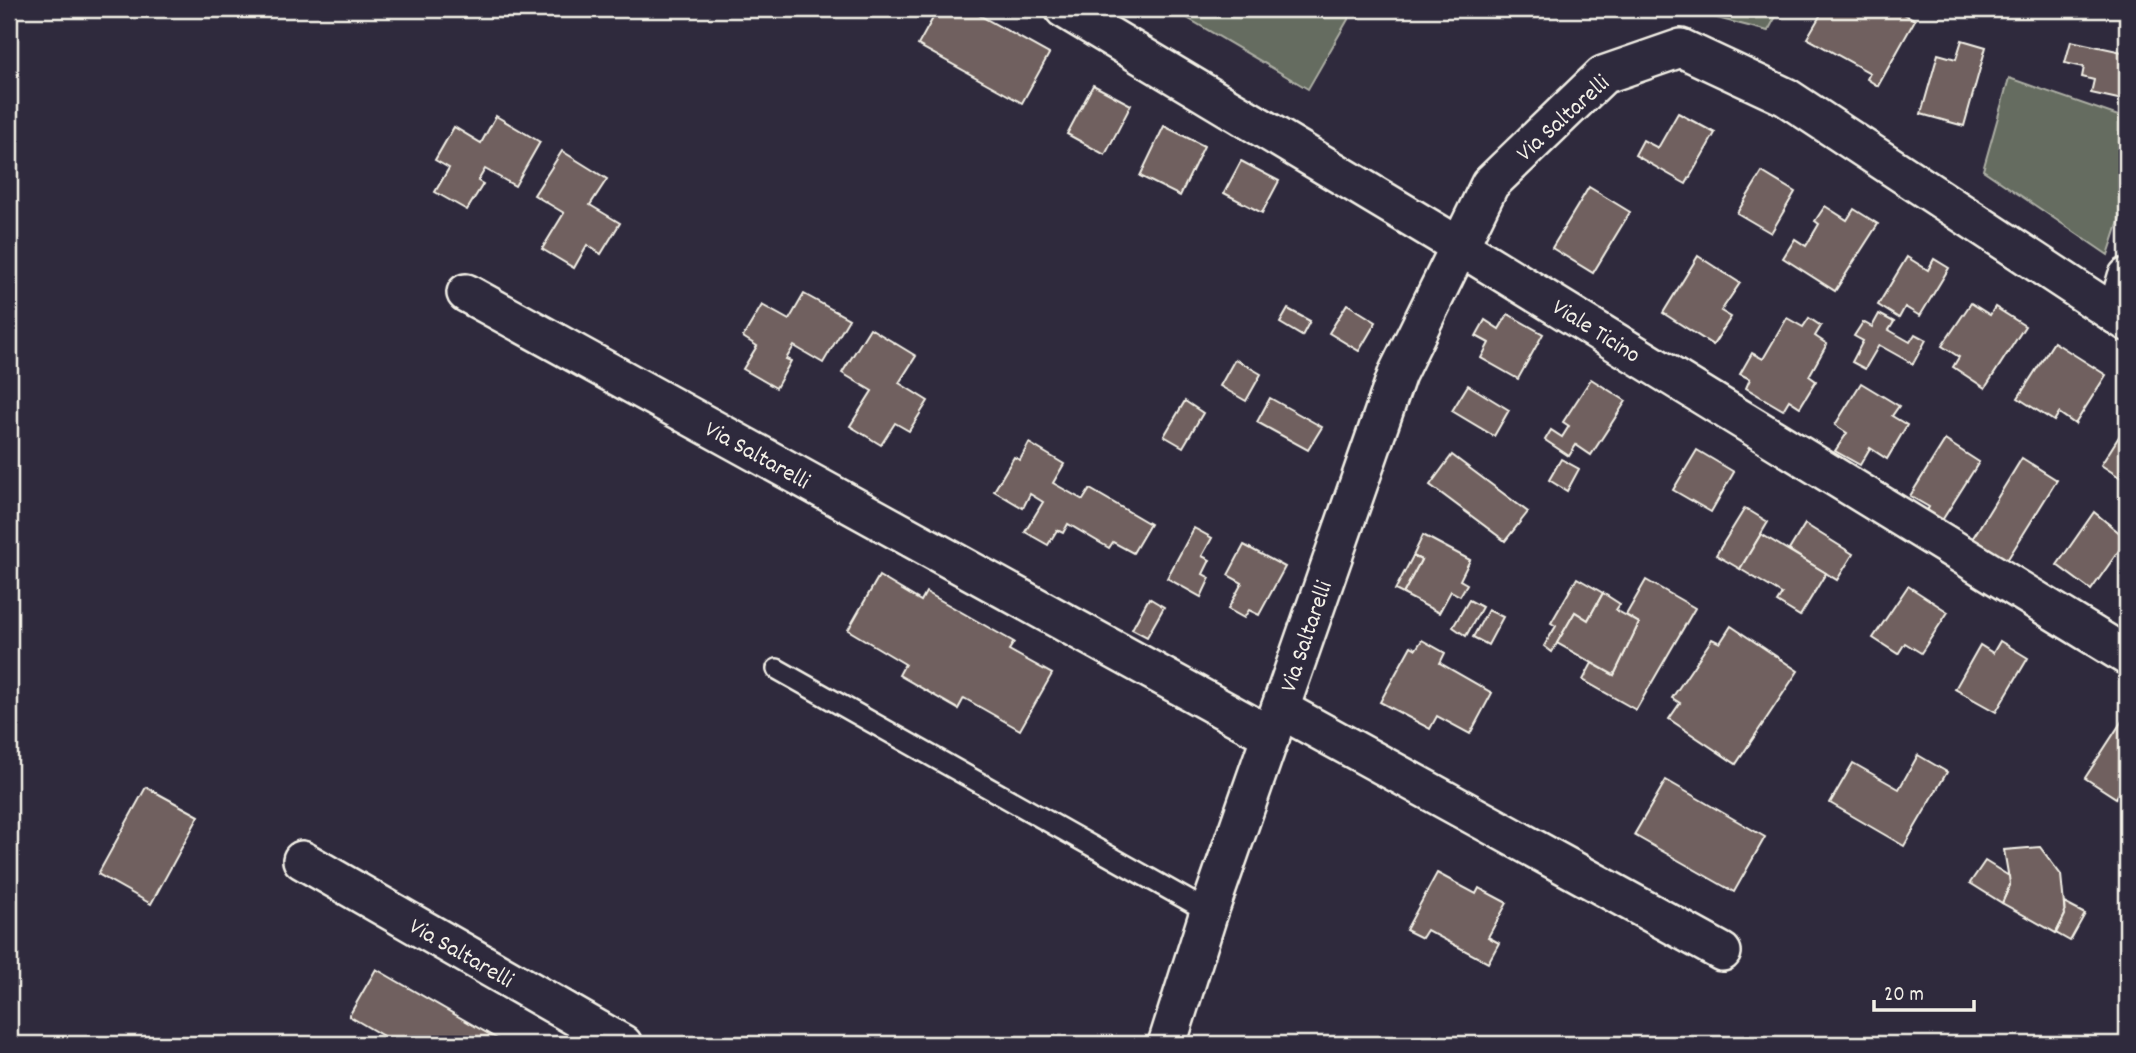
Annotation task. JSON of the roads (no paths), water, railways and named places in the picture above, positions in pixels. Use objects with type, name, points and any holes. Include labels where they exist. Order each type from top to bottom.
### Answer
[{"type":"street","name":"Viale Ticino","points":[[1064,9],[1459,246],[2127,656]]},
{"type":"street","name":"Via Saltarelli","points":[[1167,1044],[1209,912],[1397,374],[1490,184],[1603,75],[1681,47],[1786,97],[2122,319]]},
{"type":"street","points":[[2122,319],[2127,277]]},
{"type":"street","name":"Via Saltarelli","points":[[466,293],[1275,723],[1722,952]]},
{"type":"street","name":"Via Saltarelli","points":[[302,860],[623,1044]]},
{"type":"lane","points":[[777,669],[1209,912]]}]
